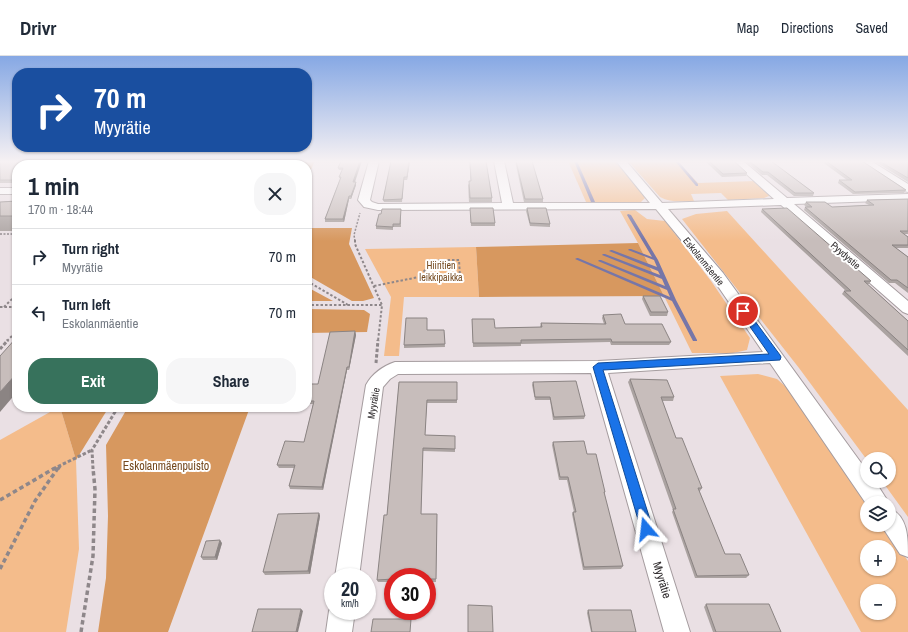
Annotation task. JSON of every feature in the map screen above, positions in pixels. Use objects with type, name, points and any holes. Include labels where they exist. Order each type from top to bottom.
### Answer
[{"type":"street","points":[[367,188],[364,200],[368,205],[378,207],[660,206],[908,197]]},
{"type":"street","points":[[504,188],[508,206]]},
{"type":"street","name":"Eskolanmäentie","points":[[644,188],[718,276],[873,496]]},
{"type":"street","name":"Pyydystie","points":[[769,188],[908,310]]},
{"type":"street","points":[[0,191],[12,191]]},
{"type":"street","name":"Myyrätie","points":[[348,568],[375,385],[384,375],[395,368],[598,367],[776,357]]},
{"type":"street","name":"Myyrätie","points":[[598,367],[677,632]]},
{"type":"street","points":[[896,528],[908,546]]},
{"type":"street","points":[[339,632],[341,620]]},
{"type":"path","points":[[368,205],[360,211],[354,235],[355,244],[382,305],[376,362],[384,375]]},
{"type":"path","points":[[0,234],[12,234]]},
{"type":"path","points":[[374,286],[419,277],[460,277],[459,260],[434,260],[419,277]]},
{"type":"path","points":[[312,284],[349,305]]},
{"type":"path","points":[[2,307],[12,298]]},
{"type":"path","points":[[312,305],[382,305]]},
{"type":"path","points":[[0,349],[12,336]]},
{"type":"path","points":[[0,500],[61,465],[92,450],[115,412]]},
{"type":"path","points":[[81,632],[93,556],[95,489],[92,450]]},
{"type":"path","points":[[0,569],[12,550],[35,501],[61,465]]},
{"type":"green space","points":[[580,188],[639,188],[645,198],[641,202],[586,202]]},
{"type":"green space","points":[[652,188],[763,188],[769,193],[769,196],[764,198],[728,200],[721,193],[691,194],[694,201],[668,200],[660,197]]},
{"type":"green space","points":[[635,210],[647,219],[665,221],[711,281],[750,338],[747,350],[733,353],[692,353],[638,243],[620,211]]},
{"type":"green space","points":[[727,211],[908,410],[908,517],[896,500],[896,496],[893,496],[887,488],[896,488],[896,452],[861,452],[799,368],[682,219],[696,214]]},
{"type":"green space","points":[[312,228],[352,228],[349,244],[374,298],[363,301],[352,301],[312,278]]},
{"type":"green space","points":[[638,243],[664,296],[479,297],[476,247]]},
{"type":"green space","name":"Hiiritien leikkipaikka","points":[[476,247],[479,297],[404,297],[399,356],[384,356],[391,297],[365,249]]},
{"type":"green space","points":[[312,290],[333,301],[312,301]]},
{"type":"green space","points":[[312,309],[364,310],[370,314],[367,332],[312,333]]},
{"type":"green space","points":[[758,374],[777,379],[795,395],[862,496],[860,496],[860,532],[888,532],[893,540],[860,540],[860,576],[896,576],[896,544],[908,561],[908,632],[861,632],[720,376]]},
{"type":"green space","points":[[50,412],[62,412],[76,460],[79,549],[66,632],[0,632],[0,440]]},
{"type":"green space","points":[[62,412],[106,412],[76,460]]},
{"type":"green space","name":"Eskolanmäenpuisto","points":[[125,412],[248,412],[168,632],[98,632],[106,578],[108,516],[106,445]]},
{"type":"building","points":[[337,188],[354,188],[351,196],[349,196],[343,219],[325,219]]},
{"type":"building","points":[[385,188],[403,188],[402,199],[383,200]]},
{"type":"building","points":[[469,188],[490,188],[492,198],[470,198]]},
{"type":"building","points":[[522,188],[540,188],[543,199],[525,199]]},
{"type":"building","points":[[788,188],[807,188],[814,193],[795,193]]},
{"type":"building","points":[[850,188],[903,188],[906,190],[855,192]]},
{"type":"building","points":[[908,199],[908,231],[900,231],[908,237],[908,245],[892,245],[908,257],[908,288],[897,280],[891,280],[805,207],[812,207],[806,202],[825,202],[832,207],[874,205],[867,200]]},
{"type":"building","points":[[12,201],[12,216],[0,216],[0,202]]},
{"type":"building","points":[[470,208],[493,208],[495,223],[471,223]]},
{"type":"building","points":[[527,208],[546,208],[550,224],[530,223]]},
{"type":"building","points":[[787,208],[871,281],[864,281],[908,321],[908,350],[844,291],[851,291],[762,209]]},
{"type":"building","points":[[382,209],[401,209],[400,224],[393,224],[393,227],[376,226]]},
{"type":"building","points":[[643,296],[660,296],[668,312],[651,312]]},
{"type":"building","points":[[621,314],[625,324],[662,324],[671,342],[612,342],[611,339],[521,340],[521,343],[473,343],[472,319],[494,319],[495,328],[542,327],[541,323],[606,324],[603,315]]},
{"type":"building","points":[[406,318],[427,318],[427,330],[444,330],[445,344],[404,345]]},
{"type":"building","points":[[355,331],[349,367],[347,367],[322,487],[289,486],[295,465],[277,465],[285,441],[304,442],[314,401],[312,401],[312,384],[318,384],[330,332]]},
{"type":"building","points":[[12,343],[12,379],[0,392],[0,356]]},
{"type":"building","points":[[630,379],[667,380],[674,397],[661,397],[676,438],[682,438],[702,488],[698,488],[725,554],[740,554],[749,575],[697,576],[673,509],[676,509]]},
{"type":"building","points":[[576,381],[585,416],[554,417],[550,397],[535,397],[533,382]]},
{"type":"building","points":[[399,382],[457,382],[457,400],[427,400],[425,435],[455,436],[455,449],[423,448],[421,514],[437,514],[436,579],[436,568],[384,568],[384,580],[377,580],[384,515],[387,515]]},
{"type":"building","points":[[584,441],[587,454],[596,454],[623,566],[584,567],[573,512],[576,512],[568,477],[560,477],[553,442]]},
{"type":"building","points":[[319,513],[308,571],[263,572],[278,514]]},
{"type":"building","points":[[220,540],[215,557],[201,557],[206,541]]},
{"type":"building","points":[[706,604],[769,604],[781,632],[716,632]]},
{"type":"building","points":[[468,605],[492,606],[493,632],[468,632]]},
{"type":"building","points":[[258,609],[301,609],[296,632],[252,632]]},
{"type":"building","points":[[588,610],[631,610],[636,632],[592,632]]},
{"type":"building","points":[[376,619],[411,620],[410,632],[371,632],[373,620]]},
{"type":"waterway","points":[[587,188],[593,202]]},
{"type":"waterway","points":[[629,215],[655,260]]},
{"type":"waterway","points":[[630,250],[655,260]]},
{"type":"waterway","points":[[611,251],[660,270]]},
{"type":"waterway","points":[[604,255],[664,278]]},
{"type":"waterway","points":[[577,259],[674,300]]},
{"type":"waterway","points":[[655,260],[664,278]]},
{"type":"waterway","points":[[600,261],[669,289]]},
{"type":"waterway","points":[[664,278],[669,289]]},
{"type":"waterway","points":[[669,289],[674,300]]},
{"type":"waterway","points":[[674,300],[695,340]]},
{"type":"route","points":[[646,529],[598,367],[776,357],[743,311]]}]
